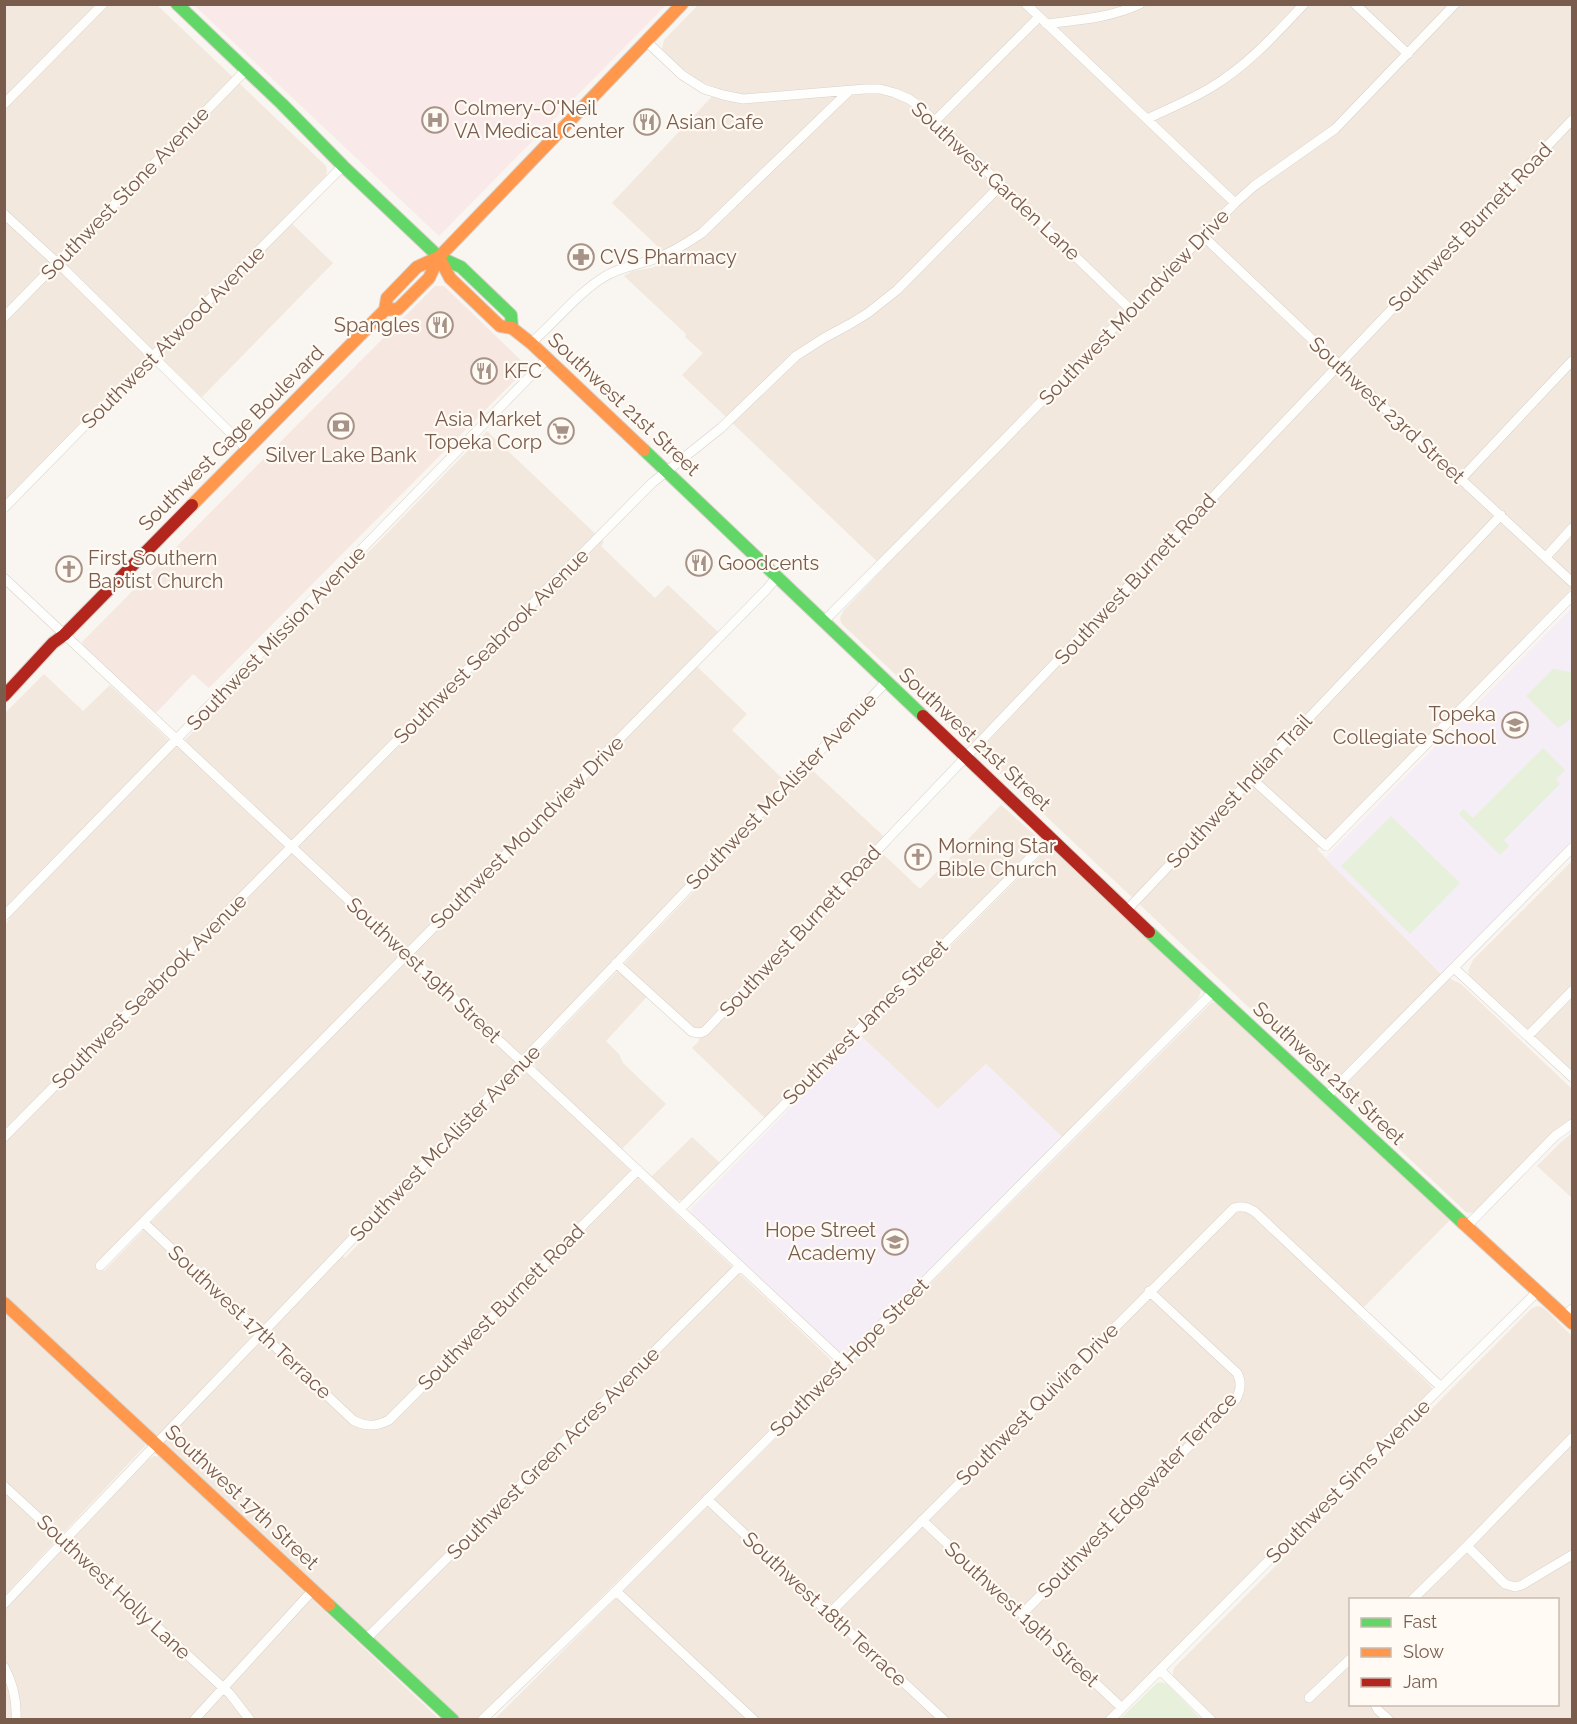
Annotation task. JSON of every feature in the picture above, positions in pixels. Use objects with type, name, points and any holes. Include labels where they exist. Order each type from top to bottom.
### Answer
[{"type":"main road","name":"Southwest 21st Street","points":[[177,4],[439,256],[450,279],[500,326],[512,328],[531,343],[1126,911],[1537,1292],[1570,1316]]},
{"type":"main road","name":"Southwest Gage Boulevard","points":[[4,696],[53,643],[64,635],[385,310],[398,309],[429,278],[439,256],[542,152],[682,4]]},
{"type":"main road","name":"Southwest 17th Street","points":[[4,1303],[453,1719]]},
{"type":"street","points":[[4,104],[103,4]]},
{"type":"street","points":[[1026,4],[1235,203]]},
{"type":"street","points":[[935,121],[1043,20],[1098,18],[1140,4]]},
{"type":"street","points":[[1147,119],[1187,101],[1229,76],[1266,45],[1304,4]]},
{"type":"street","points":[[1355,4],[1408,54]]},
{"type":"street","name":"Southwest Moundview Drive","points":[[824,621],[1235,203],[1254,186],[1335,129],[1455,4]]},
{"type":"street","name":"Southwest Garden Lane","points":[[646,41],[682,75],[704,89],[723,95],[743,99],[880,90],[909,99],[935,121],[1131,310]]},
{"type":"street","name":"Southwest Stone Avenue","points":[[4,317],[246,70]]},
{"type":"street","points":[[531,343],[603,277],[618,269],[676,250],[702,233],[849,91]]},
{"type":"street","name":"Southwest Burnett Road","points":[[616,963],[692,1032],[700,1034],[705,1030],[1572,120]]},
{"type":"street","name":"Southwest Atwood Avenue","points":[[4,508],[343,166]]},
{"type":"street","name":"Southwest Seabrook Avenue","points":[[4,1137],[666,471],[721,428],[796,356],[883,302],[1001,184]]},
{"type":"street","points":[[4,214],[247,449]]},
{"type":"street","name":"Southwest 23rd Street","points":[[1203,236],[1572,582]]},
{"type":"street","name":"Southwest Mission Avenue","points":[[4,916],[547,359]]},
{"type":"street","points":[[1461,479],[1572,361]]},
{"type":"street","name":"Southwest Indian Trail","points":[[1126,911],[1501,515]]},
{"type":"street","points":[[1546,556],[1572,528]]},
{"type":"street","name":"Southwest Moundview Drive","points":[[100,1266],[777,577]]},
{"type":"street","name":"Southwest 19th Street","points":[[4,578],[843,1362]]},
{"type":"street","points":[[1251,778],[1326,846],[1572,596]]},
{"type":"street","name":"Southwest McAlister Avenue","points":[[4,1604],[886,682]]},
{"type":"street","name":"Southwest James Street","points":[[680,1209],[1051,837]]},
{"type":"street","points":[[1326,1097],[1572,848]]},
{"type":"street","points":[[1454,968],[1572,1077]]},
{"type":"street","points":[[1528,1036],[1572,991]]},
{"type":"street","name":"Southwest Hope Street","points":[[482,1719],[616,1591],[1213,992]]},
{"type":"street","points":[[1466,1227],[1555,1136],[1572,1124]]},
{"type":"street","name":"Southwest Burnett Road","points":[[356,1422],[368,1426],[389,1420],[638,1170]]},
{"type":"street","name":"Southwest Quivira Drive","points":[[830,1613],[1233,1208],[1250,1208],[1441,1387]]},
{"type":"street","name":"Southwest 17th Terrace","points":[[143,1222],[356,1422]]},
{"type":"street","name":"Southwest Green Acres Avenue","points":[[366,1640],[740,1266]]},
{"type":"street","name":"Southwest Edgewater Terrace","points":[[1022,1614],[1236,1399],[1241,1386],[1237,1373],[1149,1292]]},
{"type":"street","name":"Southwest Sims Avenue","points":[[1110,1719],[1537,1292]]},
{"type":"street","points":[[1413,1598],[1572,1438]]},
{"type":"street","name":"Southwest Holly Lane","points":[[4,1486],[224,1688]]},
{"type":"street","name":"Southwest 18th Terrace","points":[[707,1499],[944,1719]]},
{"type":"street","name":"Southwest 19th Street","points":[[922,1520],[1122,1708]]},
{"type":"street","points":[[1467,1546],[1505,1584],[1515,1587],[1572,1555]]},
{"type":"street","points":[[195,1719],[313,1590]]},
{"type":"street","points":[[616,1591],[754,1719]]},
{"type":"street","points":[[1309,1698],[1349,1660]]},
{"type":"street","points":[[4,1667],[12,1686],[16,1719]]},
{"type":"street","points":[[1160,1670],[1210,1719]]},
{"type":"street","points":[[224,1688],[250,1719]]},
{"type":"street","points":[[1377,1706],[1389,1719]]},
{"type":"shaded area","points":[[5,5],[157,5],[326,166],[326,176],[285,217],[333,263],[202,397],[154,351],[5,502]]},
{"type":"shaded area","name":"Colmery-O'Neil VA Medical Center","points":[[194,5],[666,5],[439,236]]},
{"type":"shaded area","points":[[698,5],[1572,5],[1572,589],[1317,849],[1441,974],[1461,984],[1572,1089],[1572,1120],[1552,1133],[1480,1209],[1472,1213],[1466,1212],[842,624],[840,618],[844,610],[884,568],[682,375],[703,353],[624,276],[632,271],[651,268],[672,260],[612,203],[719,89],[698,80],[662,49],[664,40]]},
{"type":"shaded area","points":[[435,286],[444,286],[528,367],[209,688],[193,674],[156,713],[84,647],[82,642]]},
{"type":"shaded area","points":[[487,431],[604,542],[601,546],[655,598],[668,585],[718,632],[691,661],[747,714],[732,730],[785,781],[337,1251],[345,1258],[524,1072],[829,1358],[832,1364],[829,1371],[479,1719],[460,1719],[5,1295],[4,925],[10,919],[4,914],[4,714],[44,674],[83,711],[110,685],[177,748]],"holes":[[[224,1147],[104,1271],[96,1265]]]},
{"type":"shaded area","name":"Topeka Collegiate School","points":[[1572,608],[1572,842],[1442,974],[1325,858]]},
{"type":"shaded area","points":[[811,769],[891,843],[882,853],[920,889],[1001,805],[1034,834],[1037,838],[1036,845],[765,1118],[692,1048],[699,1041],[698,1031],[693,1029],[653,990],[606,1041],[619,1054],[623,1063],[666,1104],[622,1149],[538,1071],[534,1058]]},
{"type":"shaded area","points":[[1049,850],[1055,852],[1201,991],[1198,999],[1062,1137],[986,1064],[938,1109],[861,1036],[1043,853]]},
{"type":"shaded area","points":[[1572,861],[1572,1070],[1470,976],[1468,971],[1473,960]]},
{"type":"shaded area","points":[[1212,1002],[1217,1004],[1450,1220],[1356,1315],[1432,1389],[1105,1719],[494,1720]]},
{"type":"shaded area","points":[[861,1036],[938,1109],[986,1064],[1062,1137],[848,1351],[843,1353],[834,1348],[692,1214],[691,1209]]},
{"type":"shaded area","points":[[1572,1133],[1572,1198],[1537,1166]]},
{"type":"shaded area","points":[[692,1137],[720,1163],[686,1197],[677,1200],[651,1177]]},
{"type":"shaded area","points":[[1537,1306],[1542,1307],[1572,1336],[1572,1719],[1215,1719],[1172,1677],[1174,1668],[1531,1309]]},
{"type":"shaded area","points":[[4,1312],[144,1442],[145,1446],[5,1595]]},
{"type":"shaded area","points":[[154,1456],[165,1461],[439,1719],[5,1719],[4,1611]]},
{"type":"green space","points":[[1553,669],[1572,671],[1572,718],[1558,728],[1526,696]]},
{"type":"green space","points":[[1543,748],[1565,770],[1556,779],[1560,784],[1504,840],[1509,846],[1500,855],[1459,814],[1463,809],[1473,818]]},
{"type":"green space","points":[[1391,816],[1460,883],[1410,934],[1341,866]]},
{"type":"green space","points":[[1157,1683],[1167,1684],[1201,1719],[1120,1719]]},
{"type":"traffic: fast","points":[[177,4],[439,257],[461,267],[511,315],[512,328]]},
{"type":"traffic: fast","points":[[644,450],[923,716]]},
{"type":"traffic: fast","points":[[1149,932],[1463,1223]]},
{"type":"traffic: fast","points":[[329,1605],[453,1720]]},
{"type":"traffic: slow","points":[[385,310],[398,309],[429,278],[439,257],[682,4]]},
{"type":"traffic: slow","points":[[439,257],[450,278],[500,326],[512,328],[531,343],[644,450]]},
{"type":"traffic: slow","points":[[192,505],[385,310],[387,298],[417,267],[439,257]]},
{"type":"traffic: slow","points":[[1463,1223],[1572,1323]]},
{"type":"traffic: slow","points":[[4,1303],[329,1605]]},
{"type":"traffic: jam","points":[[4,696],[53,643],[64,635],[192,505]]},
{"type":"traffic: jam","points":[[923,716],[1149,932]]},
{"type":"place","name":"Colmery-O'Neil VA Medical Center","points":[[435,120]]},
{"type":"place","name":"Asian Cafe","points":[[647,122]]},
{"type":"place","name":"CVS Pharmacy","points":[[581,257]]},
{"type":"place","name":"Spangles","points":[[440,325]]},
{"type":"place","name":"KFC","points":[[484,371]]},
{"type":"place","name":"Silver Lake Bank","points":[[341,426]]},
{"type":"place","name":"Asia Market Topeka Corp","points":[[561,431]]},
{"type":"place","name":"Goodcents","points":[[699,563]]},
{"type":"place","name":"First Southern Baptist Church","points":[[69,569]]},
{"type":"place","name":"Topeka Collegiate School","points":[[1515,725]]},
{"type":"place","name":"Morning Star Bible Church","points":[[918,857]]},
{"type":"place","name":"Hope Street Academy","points":[[895,1242]]}]
